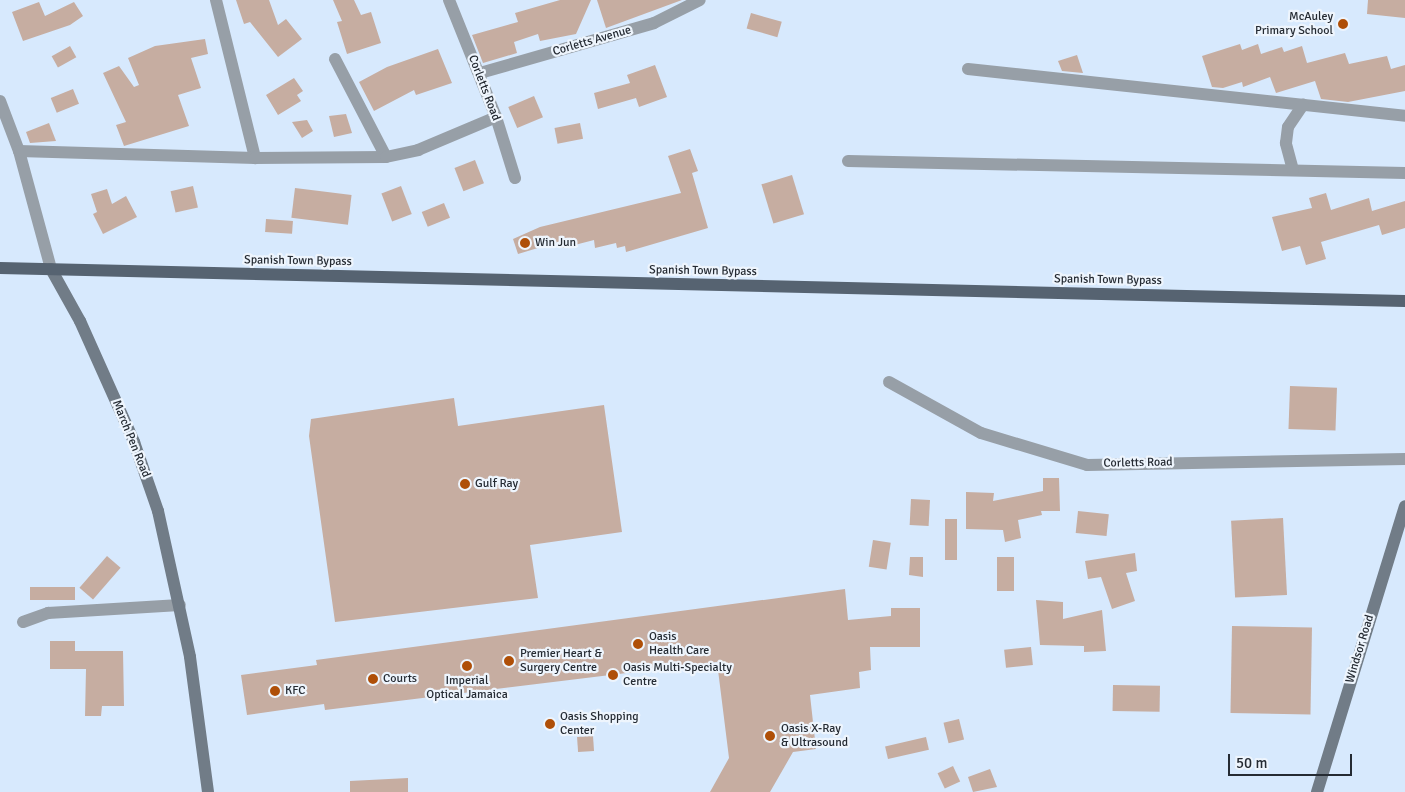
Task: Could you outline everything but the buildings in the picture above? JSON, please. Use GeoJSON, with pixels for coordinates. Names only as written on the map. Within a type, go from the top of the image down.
{"type":"FeatureCollection","features":[{"type":"Feature","properties":{"kind":"main road","name":"Spanish Town Bypass"},"geometry":{"type":"LineString","coordinates":[[0,268],[1405,301]]}},
{"type":"Feature","properties":{"kind":"street"},"geometry":{"type":"LineString","coordinates":[[216,0],[255,158]]}},
{"type":"Feature","properties":{"kind":"street","name":"Corletts Road"},"geometry":{"type":"LineString","coordinates":[[449,0],[480,73],[496,117],[514,178]]}},
{"type":"Feature","properties":{"kind":"street","name":"Corletts Avenue"},"geometry":{"type":"LineString","coordinates":[[480,73],[654,23],[700,0]]}},
{"type":"Feature","properties":{"kind":"street"},"geometry":{"type":"LineString","coordinates":[[335,59],[386,157]]}},
{"type":"Feature","properties":{"kind":"street"},"geometry":{"type":"LineString","coordinates":[[968,68],[1405,116]]}},
{"type":"Feature","properties":{"kind":"street","name":"March Pen Road"},"geometry":{"type":"LineString","coordinates":[[0,101],[19,151],[51,269],[80,321],[134,442],[158,510],[180,605],[208,792]]}},
{"type":"Feature","properties":{"kind":"street"},"geometry":{"type":"LineString","coordinates":[[1293,170],[1286,143],[1288,127],[1303,105]]}},
{"type":"Feature","properties":{"kind":"street"},"geometry":{"type":"LineString","coordinates":[[19,151],[255,158],[386,157],[418,150],[496,117]]}},
{"type":"Feature","properties":{"kind":"street"},"geometry":{"type":"LineString","coordinates":[[848,161],[1405,173]]}},
{"type":"Feature","properties":{"kind":"street","name":"Corletts Road"},"geometry":{"type":"LineString","coordinates":[[889,382],[981,433],[1087,465],[1405,459]]}},
{"type":"Feature","properties":{"kind":"street","name":"Windsor Road"},"geometry":{"type":"LineString","coordinates":[[1316,792],[1405,506]]}},
{"type":"Feature","properties":{"kind":"street"},"geometry":{"type":"LineString","coordinates":[[23,622],[48,613],[180,605]]}},
{"type":"Feature","properties":{"kind":"place","name":"McAuley Primary School"},"geometry":{"type":"Point","coordinates":[1343,24]}},
{"type":"Feature","properties":{"kind":"place","name":"Win Jun"},"geometry":{"type":"Point","coordinates":[525,243]}},
{"type":"Feature","properties":{"kind":"place","name":"Gulf Ray"},"geometry":{"type":"Point","coordinates":[465,484]}},
{"type":"Feature","properties":{"kind":"place","name":"Oasis Health Care"},"geometry":{"type":"Point","coordinates":[638,644]}},
{"type":"Feature","properties":{"kind":"place","name":"Premier Heart & Surgery Centre"},"geometry":{"type":"Point","coordinates":[509,661]}},
{"type":"Feature","properties":{"kind":"place","name":"Imperial Optical Jamaica"},"geometry":{"type":"Point","coordinates":[467,666]}},
{"type":"Feature","properties":{"kind":"place","name":"Oasis Multi-Specialty Centre"},"geometry":{"type":"Point","coordinates":[613,675]}},
{"type":"Feature","properties":{"kind":"place","name":"Courts"},"geometry":{"type":"Point","coordinates":[373,679]}},
{"type":"Feature","properties":{"kind":"place","name":"KFC"},"geometry":{"type":"Point","coordinates":[275,691]}},
{"type":"Feature","properties":{"kind":"place","name":"Oasis Shopping Center"},"geometry":{"type":"Point","coordinates":[550,724]}},
{"type":"Feature","properties":{"kind":"place","name":"Oasis X-Ray & Ultrasound"},"geometry":{"type":"Point","coordinates":[770,736]}}]}
